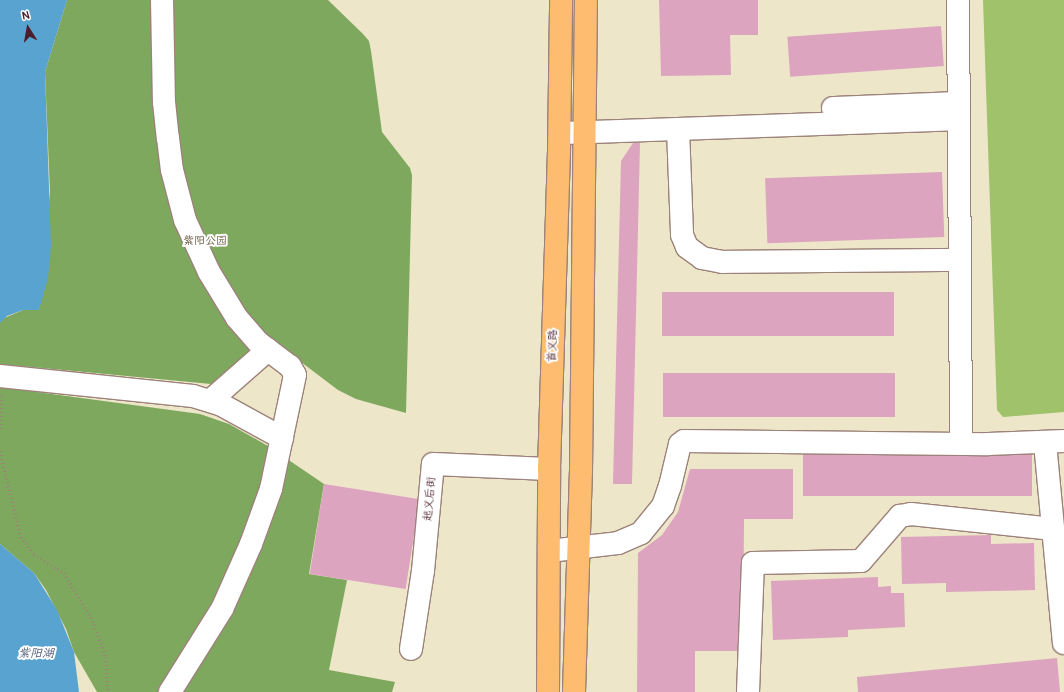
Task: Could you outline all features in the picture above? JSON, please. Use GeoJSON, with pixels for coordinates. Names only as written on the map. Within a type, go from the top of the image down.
{"type":"FeatureCollection","features":[{"type":"Feature","properties":{"kind":"main road","name":"首义路"},"geometry":{"type":"LineString","coordinates":[[548,692],[549,469],[560,126],[561,0]]}},
{"type":"Feature","properties":{"kind":"main road"},"geometry":{"type":"LineString","coordinates":[[574,692],[586,125],[586,0]]}},
{"type":"Feature","properties":{"kind":"street"},"geometry":{"type":"LineString","coordinates":[[162,0],[164,102],[172,170],[185,220],[209,272],[237,318],[268,350],[294,371],[293,388],[271,489],[251,544],[222,609],[170,692]]}},
{"type":"Feature","properties":{"kind":"street"},"geometry":{"type":"LineString","coordinates":[[958,0],[961,444]]}},
{"type":"Feature","properties":{"kind":"street"},"geometry":{"type":"LineString","coordinates":[[560,126],[959,111]]}},
{"type":"Feature","properties":{"kind":"street"},"geometry":{"type":"LineString","coordinates":[[586,125],[678,129],[959,111]]}},
{"type":"Feature","properties":{"kind":"street"},"geometry":{"type":"LineString","coordinates":[[678,129],[682,236],[687,247],[702,258],[723,262],[960,260]]}},
{"type":"Feature","properties":{"kind":"street"},"geometry":{"type":"LineString","coordinates":[[211,400],[268,350]]}},
{"type":"Feature","properties":{"kind":"street"},"geometry":{"type":"LineString","coordinates":[[1,376],[165,392],[211,400],[248,418],[282,438]]}},
{"type":"Feature","properties":{"kind":"street"},"geometry":{"type":"LineString","coordinates":[[549,551],[578,549],[627,541],[642,533],[650,525],[665,499],[680,444],[684,441],[961,444],[1054,442],[1053,529],[1064,643]]}},
{"type":"Feature","properties":{"kind":"street","name":"起义后街"},"geometry":{"type":"LineString","coordinates":[[411,649],[423,571],[433,464],[549,469]]}},
{"type":"Feature","properties":{"kind":"street"},"geometry":{"type":"LineString","coordinates":[[748,692],[753,563],[861,561],[900,516],[910,514],[1053,529]]}},
{"type":"Feature","properties":{"kind":"path"},"geometry":{"type":"LineString","coordinates":[[0,429],[1,376]]}},
{"type":"Feature","properties":{"kind":"path"},"geometry":{"type":"LineString","coordinates":[[0,451],[21,537],[34,554],[64,573],[91,617],[106,657],[108,692]]}},
{"type":"Feature","properties":{"kind":"green space","name":"紫阳公园"},"geometry":{"type":"Polygon","coordinates":[[[67,0],[328,0],[369,41],[382,132],[410,168],[412,175],[406,413],[356,399],[338,390],[268,337],[218,381],[211,384],[0,364],[0,323],[2,319],[23,310],[39,310],[50,192],[45,72],[67,0]]]}},
{"type":"Feature","properties":{"kind":"green space"},"geometry":{"type":"Polygon","coordinates":[[[983,0],[1064,0],[1064,412],[1003,417],[997,410],[983,0]]]}},
{"type":"Feature","properties":{"kind":"green space"},"geometry":{"type":"Polygon","coordinates":[[[0,387],[200,414],[229,424],[268,446],[324,484],[309,574],[347,580],[329,670],[395,682],[392,692],[97,692],[74,652],[66,629],[46,590],[34,573],[0,544],[0,387]]]}},
{"type":"Feature","properties":{"kind":"water"},"geometry":{"type":"Polygon","coordinates":[[[0,0],[67,0],[45,72],[51,245],[48,278],[39,310],[23,310],[7,316],[0,323],[0,0]]]}},
{"type":"Feature","properties":{"kind":"water","name":"紫阳湖"},"geometry":{"type":"Polygon","coordinates":[[[0,544],[34,573],[57,610],[74,652],[79,692],[0,692],[0,544]]]}},
{"type":"Feature","properties":{"kind":"building"},"geometry":{"type":"Polygon","coordinates":[[[659,0],[758,0],[758,35],[730,35],[731,75],[661,76],[659,0]]]}},
{"type":"Feature","properties":{"kind":"building"},"geometry":{"type":"Polygon","coordinates":[[[941,26],[944,66],[790,77],[787,37],[941,26]]]}},
{"type":"Feature","properties":{"kind":"building"},"geometry":{"type":"Polygon","coordinates":[[[633,143],[640,143],[632,484],[613,484],[621,161],[633,143]]]}},
{"type":"Feature","properties":{"kind":"building"},"geometry":{"type":"Polygon","coordinates":[[[942,172],[944,237],[767,243],[765,178],[942,172]]]}},
{"type":"Feature","properties":{"kind":"building"},"geometry":{"type":"Polygon","coordinates":[[[662,292],[894,292],[894,336],[662,336],[662,292]]]}},
{"type":"Feature","properties":{"kind":"building"},"geometry":{"type":"Polygon","coordinates":[[[663,373],[895,373],[895,417],[663,417],[663,373]]]}},
{"type":"Feature","properties":{"kind":"building"},"geometry":{"type":"Polygon","coordinates":[[[803,453],[1032,453],[1032,496],[803,496],[803,453]]]}},
{"type":"Feature","properties":{"kind":"building"},"geometry":{"type":"Polygon","coordinates":[[[690,469],[793,469],[793,519],[744,519],[743,651],[695,651],[695,692],[637,692],[638,553],[662,535],[678,512],[690,469]]]}},
{"type":"Feature","properties":{"kind":"building"},"geometry":{"type":"Polygon","coordinates":[[[324,484],[420,499],[406,589],[310,574],[324,484]]]}},
{"type":"Feature","properties":{"kind":"building"},"geometry":{"type":"Polygon","coordinates":[[[991,535],[991,544],[1034,543],[1035,590],[946,592],[946,583],[902,584],[901,537],[991,535]]]}},
{"type":"Feature","properties":{"kind":"building"},"geometry":{"type":"Polygon","coordinates":[[[878,577],[878,587],[891,586],[891,593],[904,593],[905,627],[848,630],[848,637],[773,640],[771,581],[878,577]]]}},
{"type":"Feature","properties":{"kind":"building"},"geometry":{"type":"Polygon","coordinates":[[[1057,658],[1060,692],[858,692],[857,677],[1057,658]]]}}]}
